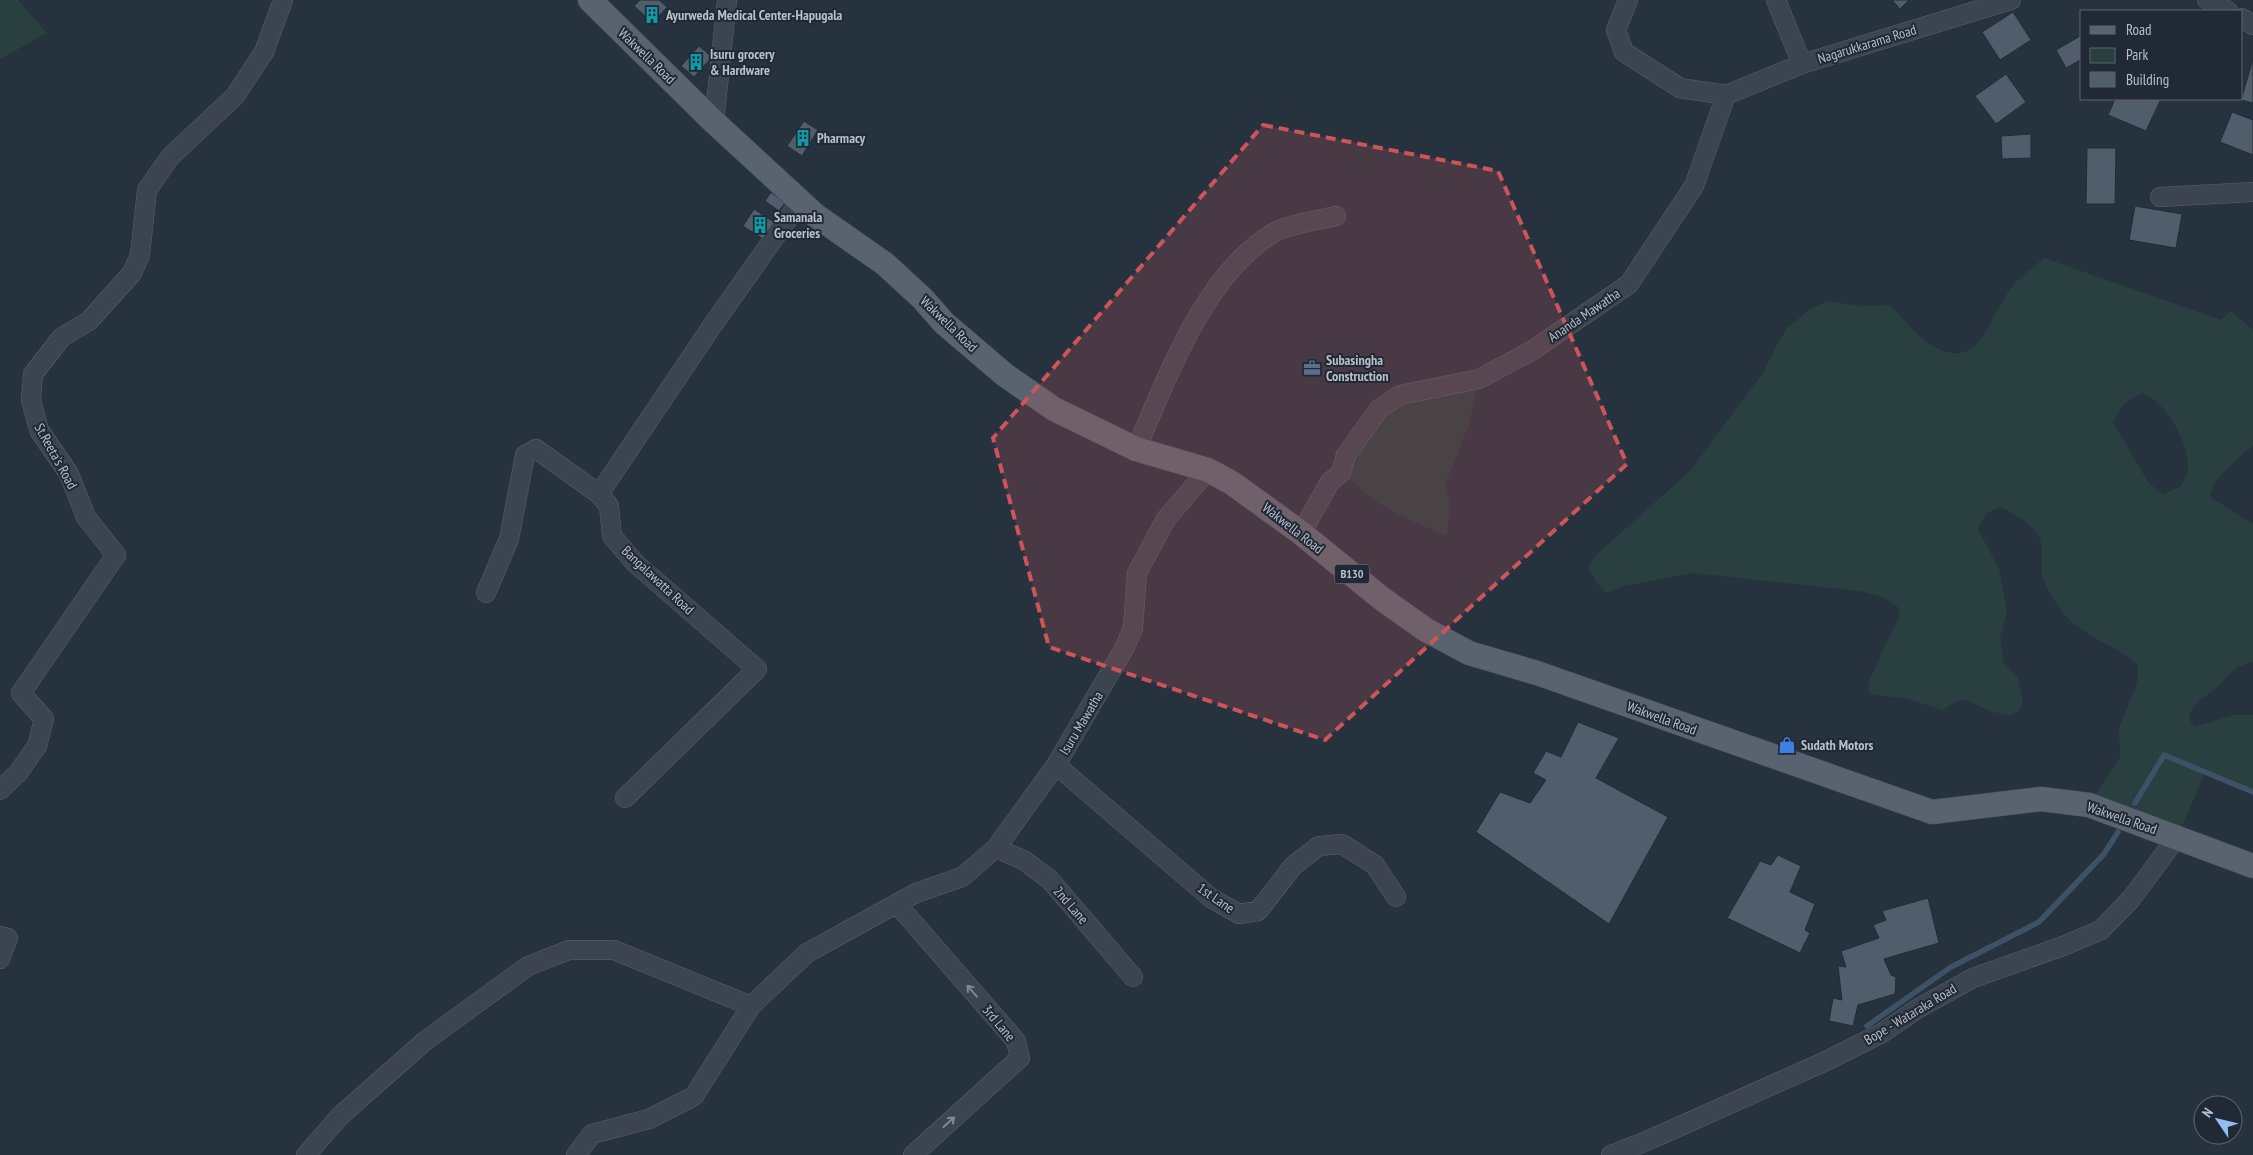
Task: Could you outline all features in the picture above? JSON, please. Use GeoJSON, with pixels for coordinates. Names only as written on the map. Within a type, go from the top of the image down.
{"type":"FeatureCollection","features":[{"type":"Feature","properties":{"kind":"main road","name":"Wakwella Road"},"geometry":{"type":"LineString","coordinates":[[590,0],[714,122],[802,200],[815,214],[885,264],[923,299],[944,322],[1005,375],[1054,409],[1136,449],[1208,470],[1232,483],[1301,533],[1381,598],[1426,630],[1468,653],[1537,673],[1932,812],[2041,798],[2089,805],[2253,866]]}},
{"type":"Feature","properties":{"kind":"street","name":"St.Reeta's Road"},"geometry":{"type":"LineString","coordinates":[[0,790],[18,773],[38,746],[44,719],[21,693],[116,555],[86,518],[69,474],[39,430],[31,400],[33,374],[62,337],[89,321],[132,272],[140,255],[147,190],[170,157],[234,96],[264,52],[283,0]]}},
{"type":"Feature","properties":{"kind":"street"},"geometry":{"type":"LineString","coordinates":[[714,122],[727,0]]}},
{"type":"Feature","properties":{"kind":"street"},"geometry":{"type":"LineString","coordinates":[[1628,0],[1616,30],[1624,52],[1680,88],[1726,95]]}},
{"type":"Feature","properties":{"kind":"street"},"geometry":{"type":"LineString","coordinates":[[1776,0],[1802,64]]}},
{"type":"Feature","properties":{"kind":"street","name":"Nagarukkarama Road"},"geometry":{"type":"LineString","coordinates":[[1726,95],[1802,64],[2011,0]]}},
{"type":"Feature","properties":{"kind":"street"},"geometry":{"type":"LineString","coordinates":[[2207,0],[2226,10]]}},
{"type":"Feature","properties":{"kind":"street","name":"Ananda Mawatha"},"geometry":{"type":"LineString","coordinates":[[1301,533],[1330,482],[1342,473],[1346,455],[1379,409],[1400,395],[1479,379],[1533,350],[1629,284],[1694,186],[1726,95]]}},
{"type":"Feature","properties":{"kind":"street"},"geometry":{"type":"LineString","coordinates":[[2160,197],[2253,192]]}},
{"type":"Feature","properties":{"kind":"street"},"geometry":{"type":"LineString","coordinates":[[486,593],[509,539],[525,455],[536,449],[599,494],[712,326],[802,200]]}},
{"type":"Feature","properties":{"kind":"street"},"geometry":{"type":"LineString","coordinates":[[1136,449],[1184,340],[1220,283],[1244,254],[1275,231],[1336,216]]}},
{"type":"Feature","properties":{"kind":"street","name":"Isuru Mawatha"},"geometry":{"type":"LineString","coordinates":[[576,1155],[592,1134],[649,1119],[694,1096],[751,1006],[807,952],[916,893],[962,877],[996,848],[1056,765],[1128,641],[1133,628],[1137,573],[1166,519],[1208,470]]}},
{"type":"Feature","properties":{"kind":"street","name":"Bangalawatta Road"},"geometry":{"type":"LineString","coordinates":[[599,494],[609,506],[612,536],[636,563],[757,669],[625,798]]}},
{"type":"Feature","properties":{"kind":"street","name":"1st Lane"},"geometry":{"type":"LineString","coordinates":[[1056,765],[1211,898],[1239,914],[1258,911],[1294,865],[1319,846],[1342,844],[1375,865],[1396,897]]}},
{"type":"Feature","properties":{"kind":"street","name":"Bope - Wataraka Road"},"geometry":{"type":"LineString","coordinates":[[1611,1155],[1826,1061],[1882,1034],[1917,1009],[1973,978],[2063,946],[2101,930],[2127,904],[2178,837]]}},
{"type":"Feature","properties":{"kind":"street","name":"2nd Lane"},"geometry":{"type":"LineString","coordinates":[[996,848],[1025,861],[1050,880],[1133,977]]}},
{"type":"Feature","properties":{"kind":"street","name":"3rd Lane"},"geometry":{"type":"LineString","coordinates":[[897,904],[1016,1042],[1020,1058],[913,1155]]}},
{"type":"Feature","properties":{"kind":"street"},"geometry":{"type":"LineString","coordinates":[[0,936],[8,938],[0,959]]}},
{"type":"Feature","properties":{"kind":"street"},"geometry":{"type":"LineString","coordinates":[[306,1155],[340,1116],[425,1041],[528,966],[569,950],[614,950],[751,1006]]}},
{"type":"Feature","properties":{"kind":"highlighted area"},"geometry":{"type":"Polygon","coordinates":[[[1263,125],[1498,171],[1627,464],[1325,740],[1049,647],[993,438],[1263,125]]]}},
{"type":"Feature","properties":{"kind":"green space"},"geometry":{"type":"Polygon","coordinates":[[[0,0],[18,0],[47,33],[0,59],[0,0]]]}},
{"type":"Feature","properties":{"kind":"green space"},"geometry":{"type":"Polygon","coordinates":[[[2044,258],[2221,320],[2231,311],[2253,330],[2253,445],[2221,475],[2210,497],[2253,524],[2253,662],[2233,671],[2200,700],[2190,713],[2189,719],[2195,727],[2234,715],[2253,715],[2253,792],[2206,771],[2177,837],[2089,805],[2120,757],[2119,728],[2137,683],[2138,665],[2130,658],[2084,632],[2065,615],[2054,600],[2043,579],[2042,547],[2039,537],[2027,523],[2000,507],[1986,514],[1978,529],[1999,569],[2007,611],[2000,638],[2004,663],[2018,678],[2023,700],[2020,709],[2011,716],[1989,711],[1964,699],[1953,703],[1943,710],[1908,699],[1870,694],[1868,685],[1871,676],[1899,616],[1899,608],[1884,597],[1860,591],[1693,573],[1624,586],[1606,593],[1596,582],[1588,567],[1596,555],[1691,470],[1764,371],[1787,328],[1812,308],[1828,301],[1859,306],[1890,305],[1928,343],[1946,352],[1961,353],[1972,348],[1982,338],[2015,283],[2044,258]],[[2142,393],[2133,398],[2125,404],[2113,422],[2148,482],[2163,495],[2181,486],[2185,480],[2188,468],[2187,458],[2185,447],[2174,424],[2151,397],[2142,393]]]}},
{"type":"Feature","properties":{"kind":"green space"},"geometry":{"type":"Polygon","coordinates":[[[1479,379],[1470,422],[1445,485],[1450,502],[1447,536],[1405,517],[1374,500],[1342,473],[1379,409],[1479,379]]]}},
{"type":"Feature","properties":{"kind":"building","name":"Ayurweda Medical Center-Hapugala"},"geometry":{"type":"Polygon","coordinates":[[[640,0],[659,0],[667,7],[653,23],[634,6],[640,0]]]}},
{"type":"Feature","properties":{"kind":"building"},"geometry":{"type":"Polygon","coordinates":[[[1892,0],[1909,0],[1900,9],[1892,0]]]}},
{"type":"Feature","properties":{"kind":"building"},"geometry":{"type":"Polygon","coordinates":[[[2013,12],[2031,40],[2000,60],[1982,32],[2013,12]]]}},
{"type":"Feature","properties":{"kind":"building"},"geometry":{"type":"Polygon","coordinates":[[[2080,36],[2080,60],[2066,68],[2056,50],[2080,36]]]}},
{"type":"Feature","properties":{"kind":"building","name":"Isuru grocery & Hardware"},"geometry":{"type":"Polygon","coordinates":[[[699,46],[712,57],[694,77],[681,66],[699,46]]]}},
{"type":"Feature","properties":{"kind":"building"},"geometry":{"type":"Polygon","coordinates":[[[2253,59],[2253,103],[2241,100],[2243,100],[2243,93],[2253,59]]]}},
{"type":"Feature","properties":{"kind":"building"},"geometry":{"type":"Polygon","coordinates":[[[2006,74],[2026,102],[1996,124],[1975,96],[2006,74]]]}},
{"type":"Feature","properties":{"kind":"building"},"geometry":{"type":"Polygon","coordinates":[[[2115,100],[2161,100],[2146,131],[2108,115],[2115,100]]]}},
{"type":"Feature","properties":{"kind":"building"},"geometry":{"type":"Polygon","coordinates":[[[2232,112],[2253,120],[2253,155],[2220,142],[2232,112]]]}},
{"type":"Feature","properties":{"kind":"building","name":"Pharmacy"},"geometry":{"type":"Polygon","coordinates":[[[804,121],[818,130],[802,156],[787,146],[804,121]]]}},
{"type":"Feature","properties":{"kind":"building"},"geometry":{"type":"Polygon","coordinates":[[[2031,134],[2031,158],[2002,159],[2001,136],[2031,134]]]}},
{"type":"Feature","properties":{"kind":"building"},"geometry":{"type":"Polygon","coordinates":[[[2087,148],[2116,148],[2115,204],[2086,204],[2087,148]]]}},
{"type":"Feature","properties":{"kind":"building"},"geometry":{"type":"Polygon","coordinates":[[[771,192],[785,203],[779,211],[765,201],[771,192]]]}},
{"type":"Feature","properties":{"kind":"building"},"geometry":{"type":"Polygon","coordinates":[[[2135,206],[2182,214],[2176,248],[2129,240],[2135,206]]]}},
{"type":"Feature","properties":{"kind":"building","name":"Samanala Groceries"},"geometry":{"type":"Polygon","coordinates":[[[754,209],[777,224],[766,241],[743,226],[754,209]]]}},
{"type":"Feature","properties":{"kind":"building"},"geometry":{"type":"Polygon","coordinates":[[[1578,722],[1619,738],[1596,778],[1668,817],[1609,924],[1476,832],[1500,792],[1530,803],[1546,780],[1533,773],[1546,751],[1561,757],[1578,722]]]}},
{"type":"Feature","properties":{"kind":"building"},"geometry":{"type":"Polygon","coordinates":[[[1778,855],[1801,866],[1790,892],[1815,904],[1805,930],[1810,933],[1800,953],[1727,918],[1760,861],[1771,865],[1778,855]]]}},
{"type":"Feature","properties":{"kind":"building"},"geometry":{"type":"Polygon","coordinates":[[[1928,898],[1939,943],[1884,959],[1891,975],[1896,977],[1895,994],[1858,1005],[1853,1026],[1829,1021],[1833,998],[1842,1000],[1838,966],[1846,967],[1841,951],[1879,938],[1873,925],[1886,920],[1882,911],[1928,898]]]}},
{"type":"Feature","properties":{"kind":"waterway"},"geometry":{"type":"LineString","coordinates":[[2135,803],[2164,755],[2253,792]]}},
{"type":"Feature","properties":{"kind":"waterway"},"geometry":{"type":"LineString","coordinates":[[1867,1026],[1951,967],[2039,922],[2104,854],[2118,832]]}},
{"type":"Feature","properties":{"kind":"place","name":"Ayurweda Medical Center-Hapugala"},"geometry":{"type":"Point","coordinates":[652,15]}},
{"type":"Feature","properties":{"kind":"place","name":"Isuru grocery & Hardware"},"geometry":{"type":"Point","coordinates":[696,62]}},
{"type":"Feature","properties":{"kind":"place","name":"Pharmacy"},"geometry":{"type":"Point","coordinates":[803,138]}},
{"type":"Feature","properties":{"kind":"place","name":"Samanala Groceries"},"geometry":{"type":"Point","coordinates":[760,225]}},
{"type":"Feature","properties":{"kind":"place","name":"Subasingha Construction"},"geometry":{"type":"Point","coordinates":[1312,368]}},
{"type":"Feature","properties":{"kind":"place","name":"Sudath Motors"},"geometry":{"type":"Point","coordinates":[1787,745]}}]}
